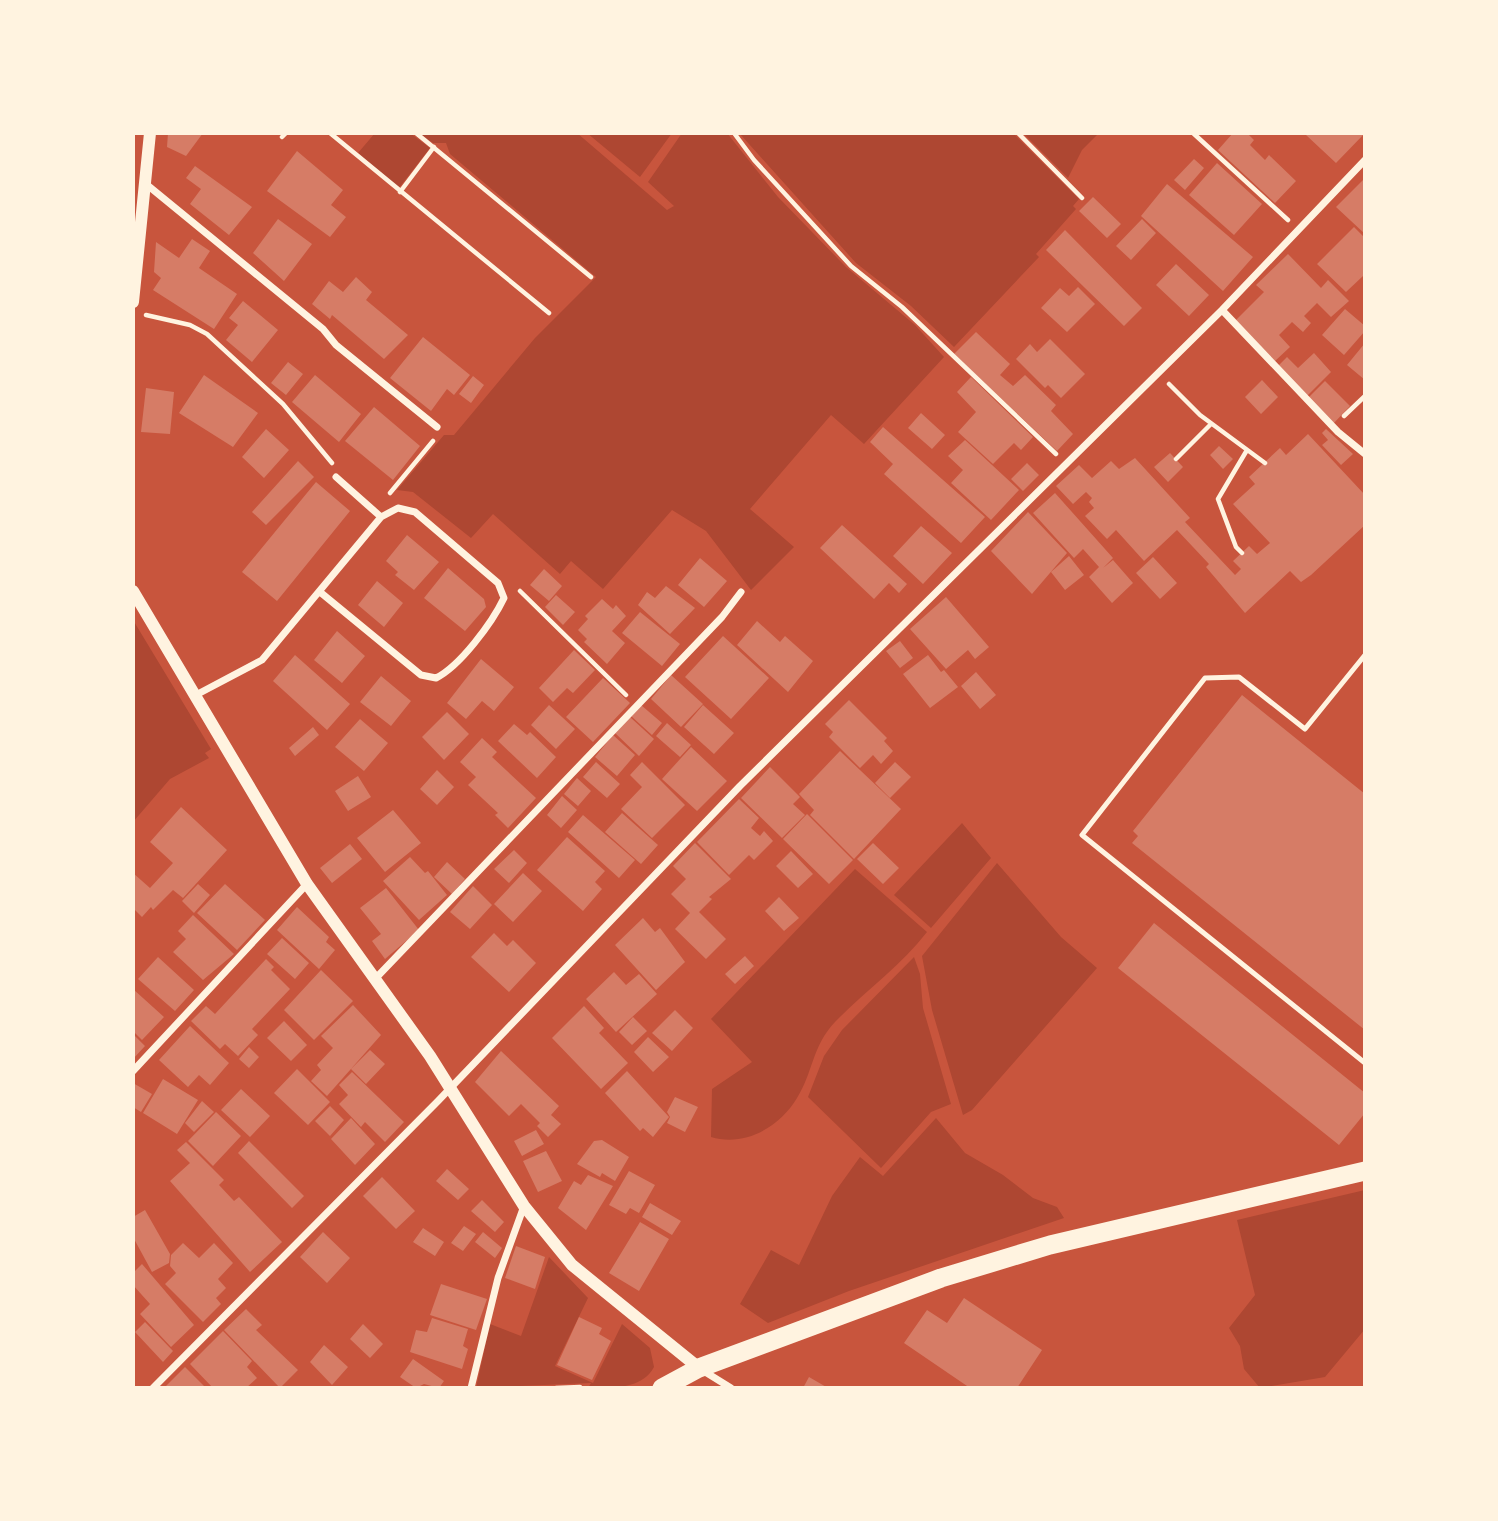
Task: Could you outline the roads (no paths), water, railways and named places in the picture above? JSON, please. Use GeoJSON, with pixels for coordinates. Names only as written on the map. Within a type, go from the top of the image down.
{"type":"FeatureCollection","features":[{"type":"Feature","properties":{"kind":"highway"},"geometry":{"type":"LineString","coordinates":[[662,1388],[699,1368],[941,1278],[1050,1245],[1365,1171]]}},
{"type":"Feature","properties":{"kind":"street"},"geometry":{"type":"LineString","coordinates":[[133,302],[150,133]]}},
{"type":"Feature","properties":{"kind":"street"},"geometry":{"type":"LineString","coordinates":[[153,1388],[451,1087],[740,786],[1222,310],[1365,160]]}},
{"type":"Feature","properties":{"kind":"street"},"geometry":{"type":"LineString","coordinates":[[146,184],[272,286],[323,329],[336,345],[438,428]]}},
{"type":"Feature","properties":{"kind":"street"},"geometry":{"type":"LineString","coordinates":[[1222,310],[1333,427],[1365,454]]}},
{"type":"Feature","properties":{"kind":"street"},"geometry":{"type":"LineString","coordinates":[[335,477],[381,517]]}},
{"type":"Feature","properties":{"kind":"street"},"geometry":{"type":"LineString","coordinates":[[194,696],[262,660],[381,517],[398,508],[415,512],[498,583],[504,598],[497,614],[448,672],[436,678],[421,675],[320,592]]}},
{"type":"Feature","properties":{"kind":"street"},"geometry":{"type":"LineString","coordinates":[[133,591],[307,884],[451,1087],[524,1206],[580,1273],[699,1368],[731,1388]]}},
{"type":"Feature","properties":{"kind":"street"},"geometry":{"type":"LineString","coordinates":[[375,979],[722,617],[741,592]]}},
{"type":"Feature","properties":{"kind":"street"},"geometry":{"type":"LineString","coordinates":[[133,1071],[307,884]]}},
{"type":"Feature","properties":{"kind":"street"},"geometry":{"type":"LineString","coordinates":[[471,1388],[498,1278],[524,1206]]}},
{"type":"Feature","properties":{"kind":"lane"},"geometry":{"type":"LineString","coordinates":[[1365,655],[1305,729],[1239,677],[1205,678],[1082,835],[1365,1063]]}}]}
